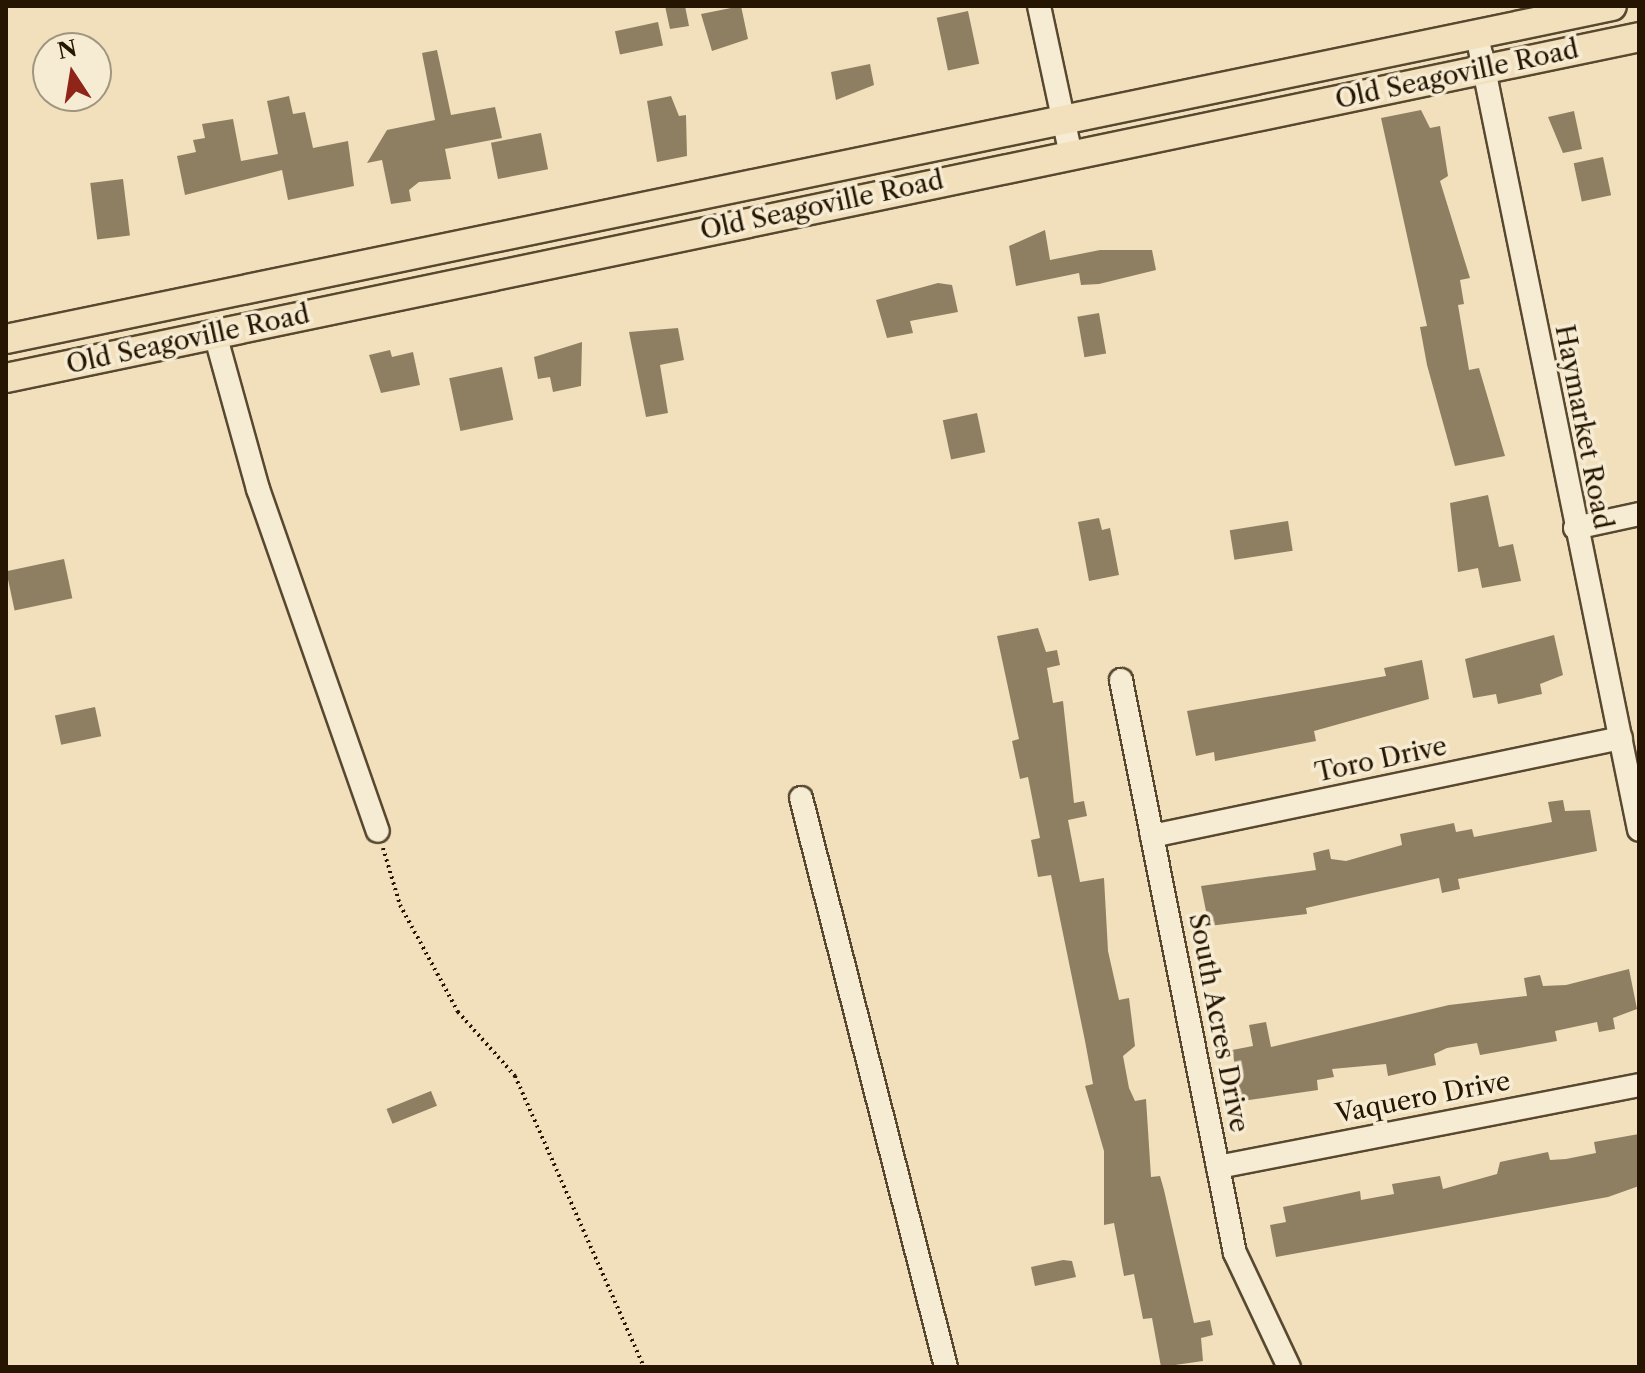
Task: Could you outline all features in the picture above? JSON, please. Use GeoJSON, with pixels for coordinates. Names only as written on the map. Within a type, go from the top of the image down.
{"type":"FeatureCollection","features":[{"type":"Feature","properties":{"kind":"main road","name":"Old Seagoville Road"},"geometry":{"type":"LineString","coordinates":[[6,339],[1612,6]]}},
{"type":"Feature","properties":{"kind":"main road","name":"Old Seagoville Road"},"geometry":{"type":"LineString","coordinates":[[6,378],[1639,37]]}},
{"type":"Feature","properties":{"kind":"main road"},"geometry":{"type":"LineString","coordinates":[[502,235],[509,272]]}},
{"type":"Feature","properties":{"kind":"main road"},"geometry":{"type":"LineString","coordinates":[[207,297],[215,334]]}},
{"type":"Feature","properties":{"kind":"street"},"geometry":{"type":"LineString","coordinates":[[1039,6],[1071,155]]}},
{"type":"Feature","properties":{"kind":"street","name":"Haymarket Road"},"geometry":{"type":"LineString","coordinates":[[1477,35],[1575,528],[1639,830]]}},
{"type":"Feature","properties":{"kind":"street"},"geometry":{"type":"LineString","coordinates":[[215,334],[258,489],[378,831]]}},
{"type":"Feature","properties":{"kind":"street"},"geometry":{"type":"LineString","coordinates":[[1575,528],[1639,514]]}},
{"type":"Feature","properties":{"kind":"street","name":"South Acres Drive"},"geometry":{"type":"LineString","coordinates":[[1121,680],[1235,1253],[1289,1367]]}},
{"type":"Feature","properties":{"kind":"street","name":"Toro Drive"},"geometry":{"type":"LineString","coordinates":[[1152,836],[1621,738]]}},
{"type":"Feature","properties":{"kind":"street"},"geometry":{"type":"LineString","coordinates":[[801,798],[946,1367]]}},
{"type":"Feature","properties":{"kind":"street","name":"Vaquero Drive"},"geometry":{"type":"LineString","coordinates":[[1218,1167],[1639,1085]]}},
{"type":"Feature","properties":{"kind":"path"},"geometry":{"type":"LineString","coordinates":[[378,831],[400,905],[458,1012],[515,1076],[644,1367]]}},
{"type":"Feature","properties":{"kind":"building"},"geometry":{"type":"Polygon","coordinates":[[[665,6],[685,6],[689,26],[670,29],[665,6]]]}},
{"type":"Feature","properties":{"kind":"building"},"geometry":{"type":"Polygon","coordinates":[[[741,6],[748,39],[712,51],[701,14],[741,6]]]}},
{"type":"Feature","properties":{"kind":"building"},"geometry":{"type":"Polygon","coordinates":[[[968,11],[979,64],[948,70],[937,18],[968,11]]]}},
{"type":"Feature","properties":{"kind":"building"},"geometry":{"type":"Polygon","coordinates":[[[658,22],[663,45],[620,55],[615,31],[658,22]]]}},
{"type":"Feature","properties":{"kind":"building"},"geometry":{"type":"Polygon","coordinates":[[[437,50],[451,115],[495,107],[502,138],[445,149],[451,179],[419,182],[409,190],[411,201],[391,204],[382,160],[367,163],[387,130],[435,120],[422,53],[437,50]]]}},
{"type":"Feature","properties":{"kind":"building"},"geometry":{"type":"Polygon","coordinates":[[[870,64],[874,85],[836,100],[831,72],[870,64]]]}},
{"type":"Feature","properties":{"kind":"building"},"geometry":{"type":"Polygon","coordinates":[[[289,96],[293,114],[305,112],[313,148],[348,141],[354,186],[288,200],[282,170],[185,195],[177,156],[196,152],[193,140],[205,138],[202,124],[233,119],[241,161],[278,154],[267,101],[289,96]]]}},
{"type":"Feature","properties":{"kind":"building"},"geometry":{"type":"Polygon","coordinates":[[[671,96],[679,116],[686,115],[687,156],[657,162],[647,101],[671,96]]]}},
{"type":"Feature","properties":{"kind":"building"},"geometry":{"type":"Polygon","coordinates":[[[1421,110],[1430,128],[1440,126],[1448,176],[1440,181],[1470,278],[1460,280],[1464,304],[1458,305],[1469,370],[1479,368],[1505,456],[1455,466],[1427,365],[1420,327],[1427,326],[1381,118],[1421,110]]]}},
{"type":"Feature","properties":{"kind":"building"},"geometry":{"type":"Polygon","coordinates":[[[1574,111],[1582,149],[1563,153],[1548,117],[1574,111]]]}},
{"type":"Feature","properties":{"kind":"building"},"geometry":{"type":"Polygon","coordinates":[[[541,133],[548,169],[498,179],[491,143],[541,133]]]}},
{"type":"Feature","properties":{"kind":"building"},"geometry":{"type":"Polygon","coordinates":[[[1603,157],[1611,195],[1582,201],[1574,163],[1603,157]]]}},
{"type":"Feature","properties":{"kind":"building"},"geometry":{"type":"Polygon","coordinates":[[[123,179],[130,236],[97,240],[90,183],[123,179]]]}},
{"type":"Feature","properties":{"kind":"building"},"geometry":{"type":"Polygon","coordinates":[[[1045,230],[1050,260],[1100,250],[1152,250],[1156,270],[1099,284],[1081,285],[1079,273],[1016,286],[1009,246],[1045,230]]]}},
{"type":"Feature","properties":{"kind":"building"},"geometry":{"type":"Polygon","coordinates":[[[938,283],[952,285],[958,312],[910,321],[913,333],[887,338],[876,300],[938,283]]]}},
{"type":"Feature","properties":{"kind":"building"},"geometry":{"type":"Polygon","coordinates":[[[1099,313],[1106,353],[1084,357],[1077,317],[1099,313]]]}},
{"type":"Feature","properties":{"kind":"building"},"geometry":{"type":"Polygon","coordinates":[[[678,328],[684,360],[660,365],[668,413],[646,417],[629,332],[678,328]]]}},
{"type":"Feature","properties":{"kind":"building"},"geometry":{"type":"Polygon","coordinates":[[[582,342],[581,386],[553,392],[550,377],[538,379],[534,357],[582,342]]]}},
{"type":"Feature","properties":{"kind":"building"},"geometry":{"type":"Polygon","coordinates":[[[390,350],[392,357],[413,352],[420,385],[381,393],[369,355],[390,350]]]}},
{"type":"Feature","properties":{"kind":"building"},"geometry":{"type":"Polygon","coordinates":[[[502,367],[513,420],[460,431],[449,378],[502,367]]]}},
{"type":"Feature","properties":{"kind":"building"},"geometry":{"type":"Polygon","coordinates":[[[977,413],[985,452],[951,459],[943,420],[977,413]]]}},
{"type":"Feature","properties":{"kind":"building"},"geometry":{"type":"Polygon","coordinates":[[[1488,495],[1499,547],[1513,544],[1521,581],[1482,588],[1478,568],[1458,572],[1450,503],[1488,495]]]}},
{"type":"Feature","properties":{"kind":"building"},"geometry":{"type":"Polygon","coordinates":[[[1099,518],[1102,530],[1110,528],[1119,575],[1089,581],[1078,522],[1099,518]]]}},
{"type":"Feature","properties":{"kind":"building"},"geometry":{"type":"Polygon","coordinates":[[[1288,521],[1293,551],[1234,560],[1230,530],[1288,521]]]}},
{"type":"Feature","properties":{"kind":"building"},"geometry":{"type":"Polygon","coordinates":[[[64,559],[72,598],[15,610],[6,571],[64,559]]]}},
{"type":"Feature","properties":{"kind":"building"},"geometry":{"type":"Polygon","coordinates":[[[1038,628],[1046,652],[1057,650],[1060,665],[1047,668],[1053,703],[1063,701],[1074,803],[1084,801],[1087,816],[1068,820],[1080,882],[1104,878],[1108,951],[1119,1000],[1129,998],[1135,1046],[1123,1056],[1129,1088],[1135,1101],[1146,1099],[1151,1177],[1160,1176],[1194,1323],[1210,1320],[1213,1335],[1201,1338],[1203,1361],[1161,1367],[1152,1318],[1143,1319],[1134,1274],[1124,1276],[1114,1223],[1104,1225],[1104,1151],[1085,1086],[1093,1084],[1051,875],[1038,877],[1031,840],[1040,838],[1028,777],[1020,779],[1012,741],[1019,739],[997,636],[1038,628]]]}},
{"type":"Feature","properties":{"kind":"building"},"geometry":{"type":"Polygon","coordinates":[[[1554,635],[1563,675],[1540,684],[1542,694],[1498,704],[1496,694],[1473,698],[1465,659],[1554,635]]]}},
{"type":"Feature","properties":{"kind":"building"},"geometry":{"type":"Polygon","coordinates":[[[1422,660],[1429,699],[1314,731],[1316,741],[1215,761],[1214,752],[1196,756],[1187,711],[1386,676],[1384,668],[1422,660]]]}},
{"type":"Feature","properties":{"kind":"building"},"geometry":{"type":"Polygon","coordinates":[[[95,707],[101,736],[61,745],[55,716],[95,707]]]}},
{"type":"Feature","properties":{"kind":"building"},"geometry":{"type":"Polygon","coordinates":[[[1563,800],[1565,811],[1590,810],[1597,851],[1458,879],[1460,889],[1442,893],[1439,878],[1306,908],[1307,914],[1209,926],[1201,886],[1316,870],[1313,853],[1329,849],[1331,859],[1346,861],[1402,845],[1400,834],[1454,823],[1456,832],[1472,829],[1474,837],[1552,822],[1548,802],[1563,800]]]}},
{"type":"Feature","properties":{"kind":"building"},"geometry":{"type":"Polygon","coordinates":[[[1629,969],[1637,1009],[1613,1018],[1615,1029],[1599,1032],[1597,1022],[1555,1031],[1557,1041],[1480,1055],[1477,1043],[1447,1048],[1434,1054],[1436,1065],[1388,1076],[1386,1064],[1332,1069],[1334,1077],[1317,1080],[1318,1090],[1242,1101],[1232,1050],[1253,1046],[1249,1025],[1266,1022],[1271,1047],[1449,1005],[1527,996],[1524,978],[1540,975],[1543,986],[1566,985],[1629,969]]]}},
{"type":"Feature","properties":{"kind":"building"},"geometry":{"type":"Polygon","coordinates":[[[431,1091],[437,1106],[392,1124],[386,1109],[431,1091]]]}},
{"type":"Feature","properties":{"kind":"building"},"geometry":{"type":"Polygon","coordinates":[[[1639,1134],[1639,1186],[1608,1197],[1276,1257],[1270,1225],[1286,1222],[1283,1207],[1360,1191],[1361,1200],[1394,1194],[1392,1184],[1440,1176],[1443,1189],[1497,1174],[1500,1162],[1548,1152],[1550,1160],[1596,1153],[1594,1142],[1639,1134]]]}},
{"type":"Feature","properties":{"kind":"building"},"geometry":{"type":"Polygon","coordinates":[[[1072,1261],[1076,1277],[1035,1286],[1031,1267],[1072,1261]]]}}]}
